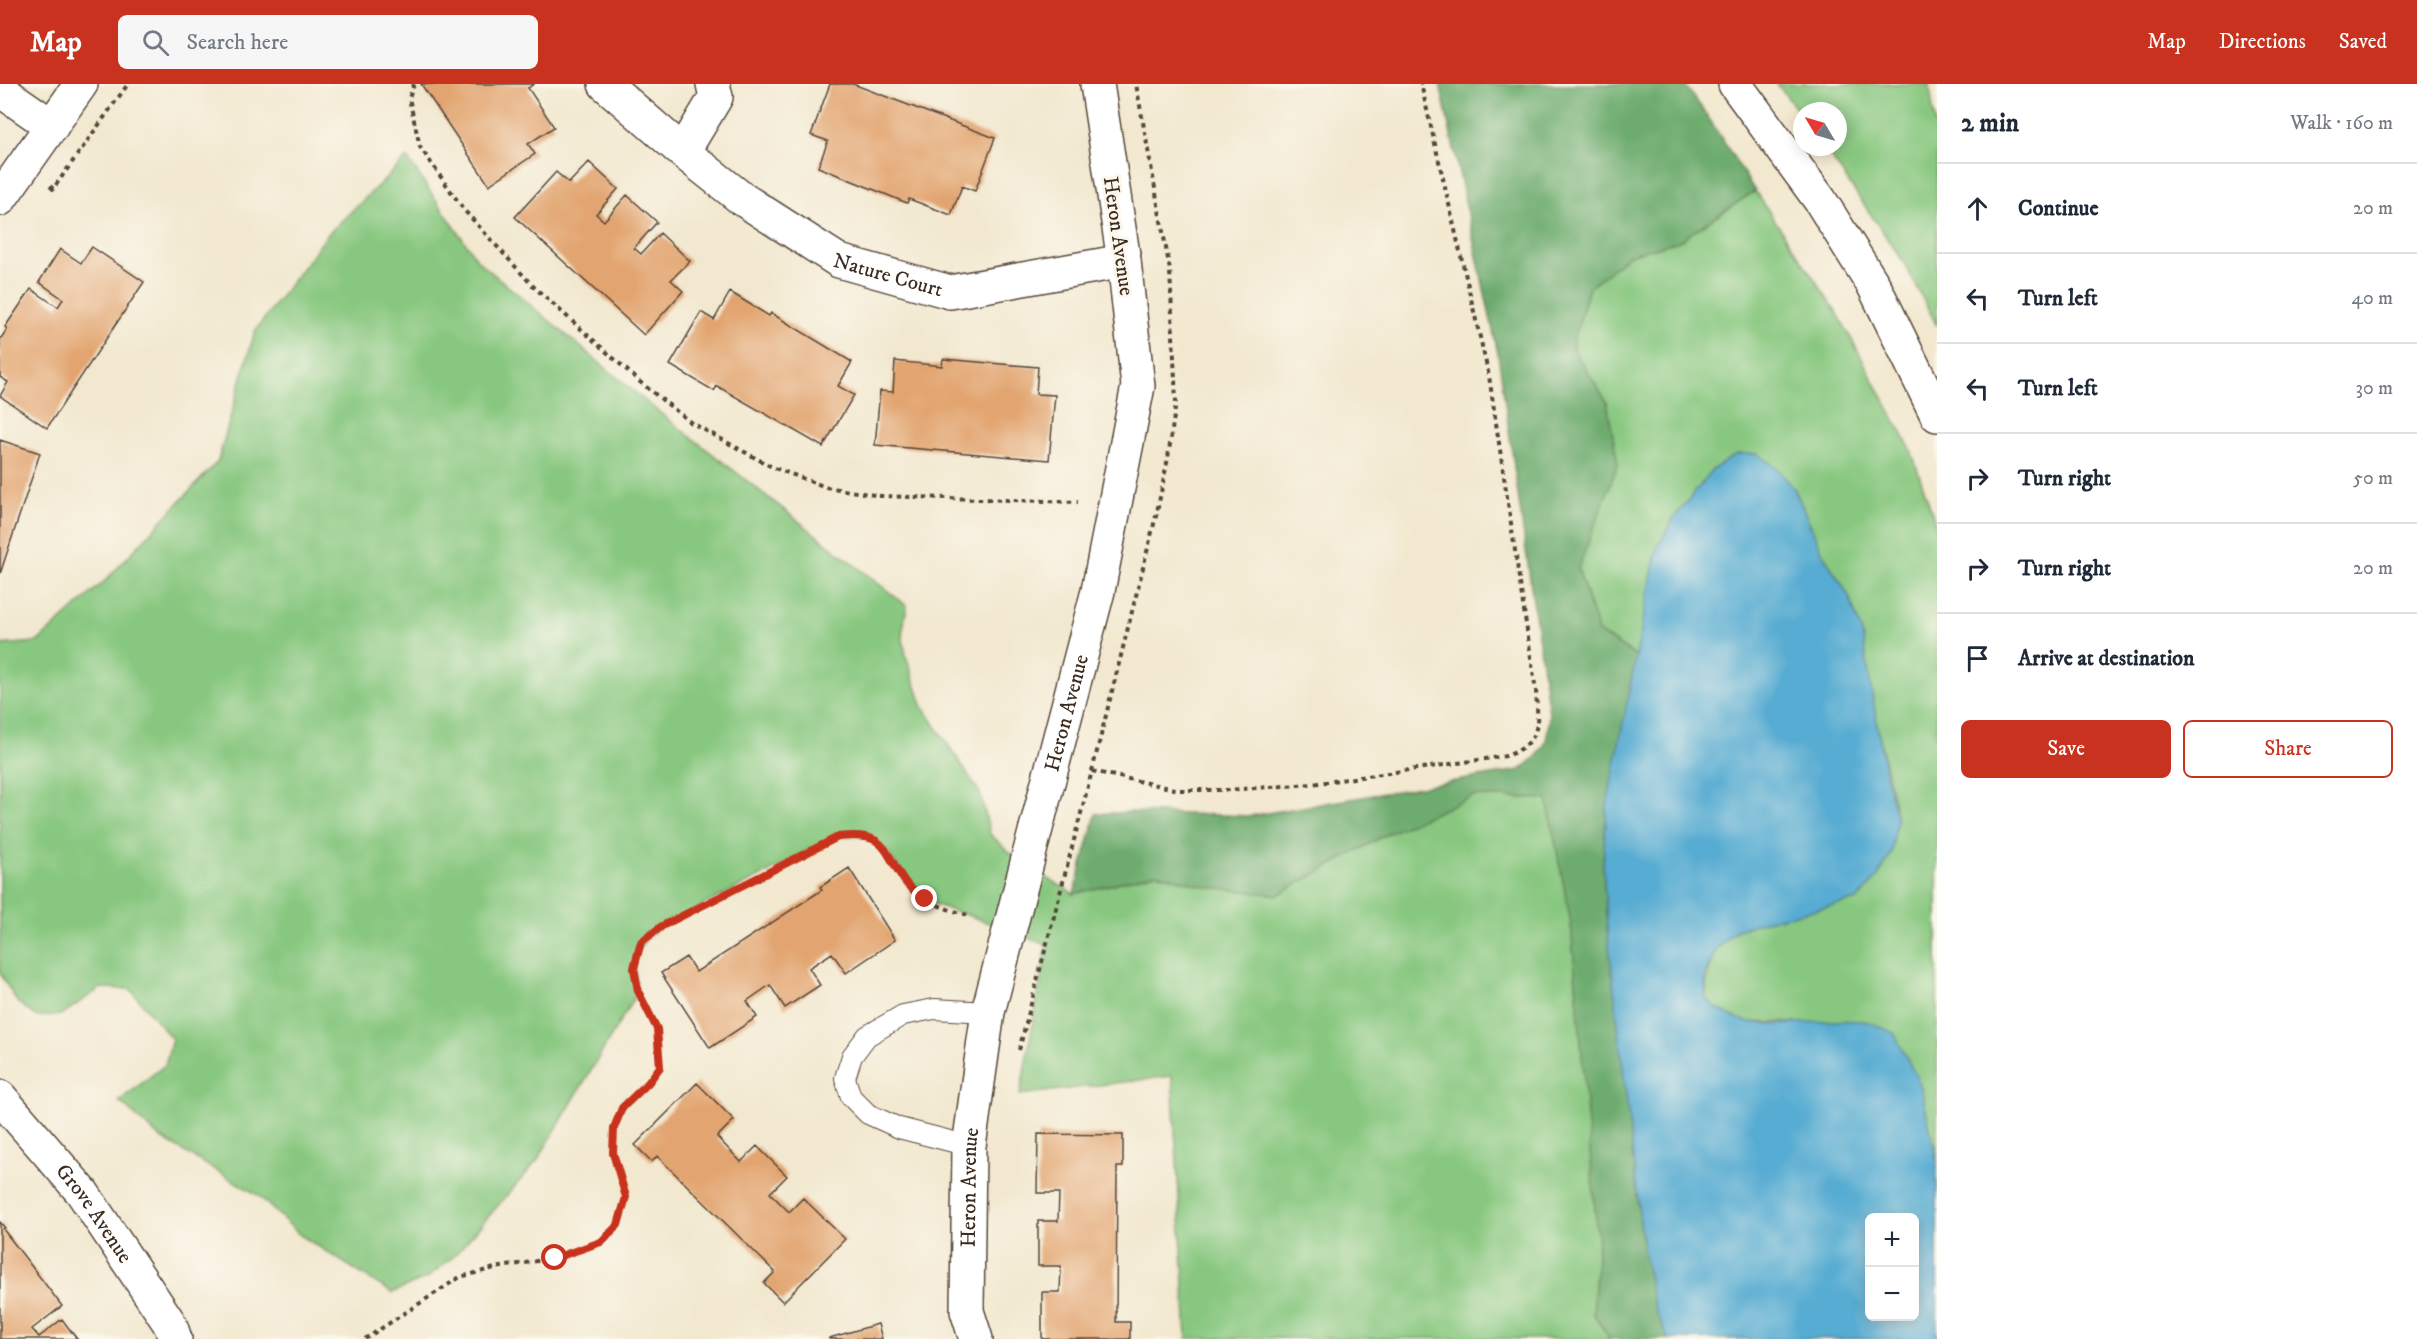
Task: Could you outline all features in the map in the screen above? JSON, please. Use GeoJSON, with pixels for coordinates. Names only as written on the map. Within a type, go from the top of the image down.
{"type":"FeatureCollection","features":[{"type":"Feature","properties":{"kind":"main road"},"geometry":{"type":"LineString","coordinates":[[0,199],[81,84]]}},
{"type":"Feature","properties":{"kind":"main road","name":"Nature Court"},"geometry":{"type":"LineString","coordinates":[[605,84],[683,152],[741,198],[838,261],[950,292],[1124,261]]}},
{"type":"Feature","properties":{"kind":"main road"},"geometry":{"type":"LineString","coordinates":[[683,152],[716,97],[713,84]]}},
{"type":"Feature","properties":{"kind":"main road","name":"Heron Avenue"},"geometry":{"type":"LineString","coordinates":[[976,1339],[967,1311],[969,1146],[988,1012],[1098,591],[1138,386],[1124,261],[1097,84]]}},
{"type":"Feature","properties":{"kind":"main road"},"geometry":{"type":"LineString","coordinates":[[1735,84],[1820,200],[1874,286],[1937,415]]}},
{"type":"Feature","properties":{"kind":"main road"},"geometry":{"type":"LineString","coordinates":[[0,90],[51,126]]}},
{"type":"Feature","properties":{"kind":"main road","name":"Grove Avenue"},"geometry":{"type":"LineString","coordinates":[[0,1097],[82,1192],[170,1324],[174,1339]]}},
{"type":"Feature","properties":{"kind":"lane"},"geometry":{"type":"LineString","coordinates":[[969,1146],[899,1128],[868,1114],[851,1097],[845,1078],[852,1056],[867,1036],[903,1015],[934,1009],[988,1012]]}},
{"type":"Feature","properties":{"kind":"path"},"geometry":{"type":"LineString","coordinates":[[53,189],[128,84]]}},
{"type":"Feature","properties":{"kind":"path"},"geometry":{"type":"LineString","coordinates":[[414,84],[409,98],[420,147],[464,210],[533,286],[640,382],[690,422],[772,467],[826,487],[880,496],[1078,502]]}},
{"type":"Feature","properties":{"kind":"path"},"geometry":{"type":"LineString","coordinates":[[1016,1059],[1092,771],[1179,790],[1228,790],[1312,784],[1506,756],[1522,750],[1533,739],[1538,724],[1536,691],[1489,376],[1421,84]]}},
{"type":"Feature","properties":{"kind":"path"},"geometry":{"type":"LineString","coordinates":[[365,1339],[460,1277],[495,1268],[555,1258],[583,1249],[601,1242],[618,1225],[626,1197],[613,1153],[614,1128],[622,1108],[648,1083],[660,1067],[657,1029],[638,991],[634,968],[641,942],[662,926],[838,837],[857,834],[878,840],[888,852],[908,886],[925,899],[943,908],[972,916]]}},
{"type":"Feature","properties":{"kind":"green space"},"geometry":{"type":"Polygon","coordinates":[[[1440,84],[1684,84],[1755,191],[1679,241],[1629,255],[1589,288],[1572,347],[1607,402],[1618,464],[1578,569],[1598,632],[1637,657],[1607,805],[1603,865],[1607,927],[1644,1255],[1654,1307],[1668,1339],[1610,1339],[1593,1313],[1598,1246],[1571,923],[1547,799],[1473,796],[1387,834],[1278,895],[1207,887],[1156,873],[1074,894],[1096,814],[1130,812],[1250,816],[1520,770],[1536,757],[1544,746],[1549,713],[1498,354],[1440,84]]]}},
{"type":"Feature","properties":{"kind":"green space"},"geometry":{"type":"Polygon","coordinates":[[[1777,84],[1929,84],[1937,135],[1937,326],[1903,261],[1830,156],[1847,156],[1847,102],[1793,102],[1793,104],[1777,84]]]}},
{"type":"Feature","properties":{"kind":"green space"},"geometry":{"type":"Polygon","coordinates":[[[407,158],[478,261],[650,405],[907,606],[902,634],[906,656],[922,705],[980,793],[990,834],[1020,862],[1074,894],[1156,873],[1207,887],[1387,834],[1473,796],[1547,799],[1571,923],[1598,1240],[1593,1313],[1610,1339],[1187,1338],[1172,1076],[1020,1095],[1047,945],[930,902],[912,889],[883,846],[873,840],[858,836],[838,837],[662,926],[646,940],[637,953],[635,969],[638,991],[537,1161],[454,1256],[427,1278],[392,1293],[300,1235],[258,1195],[159,1137],[119,1101],[165,1065],[172,1039],[130,989],[101,988],[61,1015],[37,1017],[17,1002],[0,973],[0,645],[37,642],[106,580],[218,461],[255,331],[328,234],[407,158]]]}},
{"type":"Feature","properties":{"kind":"green space"},"geometry":{"type":"Polygon","coordinates":[[[1755,191],[1838,314],[1911,450],[1937,528],[1937,1160],[1920,1084],[1864,1021],[1745,1022],[1717,1010],[1706,999],[1708,970],[1715,953],[1726,938],[1740,929],[1761,922],[1897,819],[1849,596],[1824,556],[1795,490],[1674,518],[1657,548],[1637,657],[1598,632],[1578,568],[1618,464],[1572,347],[1589,288],[1629,255],[1679,241],[1755,191]]]}},
{"type":"Feature","properties":{"kind":"water"},"geometry":{"type":"Polygon","coordinates":[[[1737,454],[1758,454],[1779,470],[1795,490],[1824,556],[1849,596],[1862,633],[1886,777],[1897,819],[1891,854],[1877,878],[1857,900],[1761,922],[1735,931],[1716,950],[1705,976],[1706,998],[1722,1011],[1741,1019],[1760,1023],[1863,1021],[1894,1033],[1920,1084],[1937,1160],[1937,1339],[1668,1339],[1654,1307],[1644,1255],[1607,927],[1603,865],[1607,805],[1657,548],[1674,518],[1713,469],[1737,454]]]}},
{"type":"Feature","properties":{"kind":"building"},"geometry":{"type":"Polygon","coordinates":[[[421,84],[534,84],[528,88],[554,127],[528,144],[535,154],[489,185],[421,84]]]}},
{"type":"Feature","properties":{"kind":"building"},"geometry":{"type":"Polygon","coordinates":[[[830,84],[853,84],[995,138],[975,191],[962,186],[951,215],[909,199],[907,203],[818,167],[828,141],[811,135],[830,84]]]}},
{"type":"Feature","properties":{"kind":"building"},"geometry":{"type":"Polygon","coordinates":[[[589,162],[618,189],[596,214],[604,221],[627,195],[657,222],[634,248],[641,254],[660,233],[690,261],[671,280],[683,291],[644,335],[515,217],[556,172],[569,183],[589,162]]]}},
{"type":"Feature","properties":{"kind":"building"},"geometry":{"type":"Polygon","coordinates":[[[92,247],[144,282],[47,428],[0,396],[8,382],[0,377],[0,340],[7,329],[5,327],[31,289],[58,307],[63,299],[39,282],[60,249],[81,263],[92,247]]]}},
{"type":"Feature","properties":{"kind":"building"},"geometry":{"type":"Polygon","coordinates":[[[730,292],[769,316],[771,313],[852,362],[838,386],[854,395],[823,447],[717,386],[714,391],[670,365],[701,312],[714,320],[730,292]]]}},
{"type":"Feature","properties":{"kind":"building"},"geometry":{"type":"Polygon","coordinates":[[[943,359],[1038,367],[1036,394],[1055,395],[1049,460],[875,445],[880,391],[893,392],[895,361],[942,366],[943,359]]]}},
{"type":"Feature","properties":{"kind":"building"},"geometry":{"type":"Polygon","coordinates":[[[0,440],[40,453],[0,574],[0,440]]]}},
{"type":"Feature","properties":{"kind":"building"},"geometry":{"type":"Polygon","coordinates":[[[849,868],[895,940],[846,973],[832,953],[809,968],[820,985],[785,1008],[770,985],[747,1001],[757,1017],[710,1048],[661,973],[686,957],[696,972],[822,890],[820,887],[849,868]]]}},
{"type":"Feature","properties":{"kind":"building"},"geometry":{"type":"Polygon","coordinates":[[[697,1083],[734,1120],[717,1137],[741,1162],[757,1146],[787,1176],[770,1193],[789,1212],[803,1198],[845,1239],[783,1302],[764,1283],[775,1272],[657,1156],[652,1162],[635,1145],[697,1083]]]}},
{"type":"Feature","properties":{"kind":"building"},"geometry":{"type":"Polygon","coordinates":[[[1038,1134],[1123,1135],[1123,1167],[1117,1167],[1116,1322],[1130,1322],[1130,1339],[1042,1339],[1042,1292],[1060,1292],[1061,1266],[1038,1266],[1038,1221],[1058,1221],[1059,1193],[1037,1193],[1038,1134]]]}},
{"type":"Feature","properties":{"kind":"building"},"geometry":{"type":"Polygon","coordinates":[[[0,1222],[62,1306],[32,1329],[39,1337],[62,1319],[77,1339],[0,1339],[0,1222]]]}},
{"type":"Feature","properties":{"kind":"building"},"geometry":{"type":"Polygon","coordinates":[[[878,1324],[882,1339],[829,1339],[829,1338],[878,1324]]]}},
{"type":"Feature","properties":{"kind":"route"},"geometry":{"type":"LineString","coordinates":[[555,1258],[601,1242],[618,1225],[626,1197],[613,1153],[614,1128],[622,1108],[648,1083],[660,1067],[657,1029],[638,991],[634,968],[641,942],[662,926],[838,837],[857,834],[878,840],[888,852],[908,886],[925,899]]}}]}
